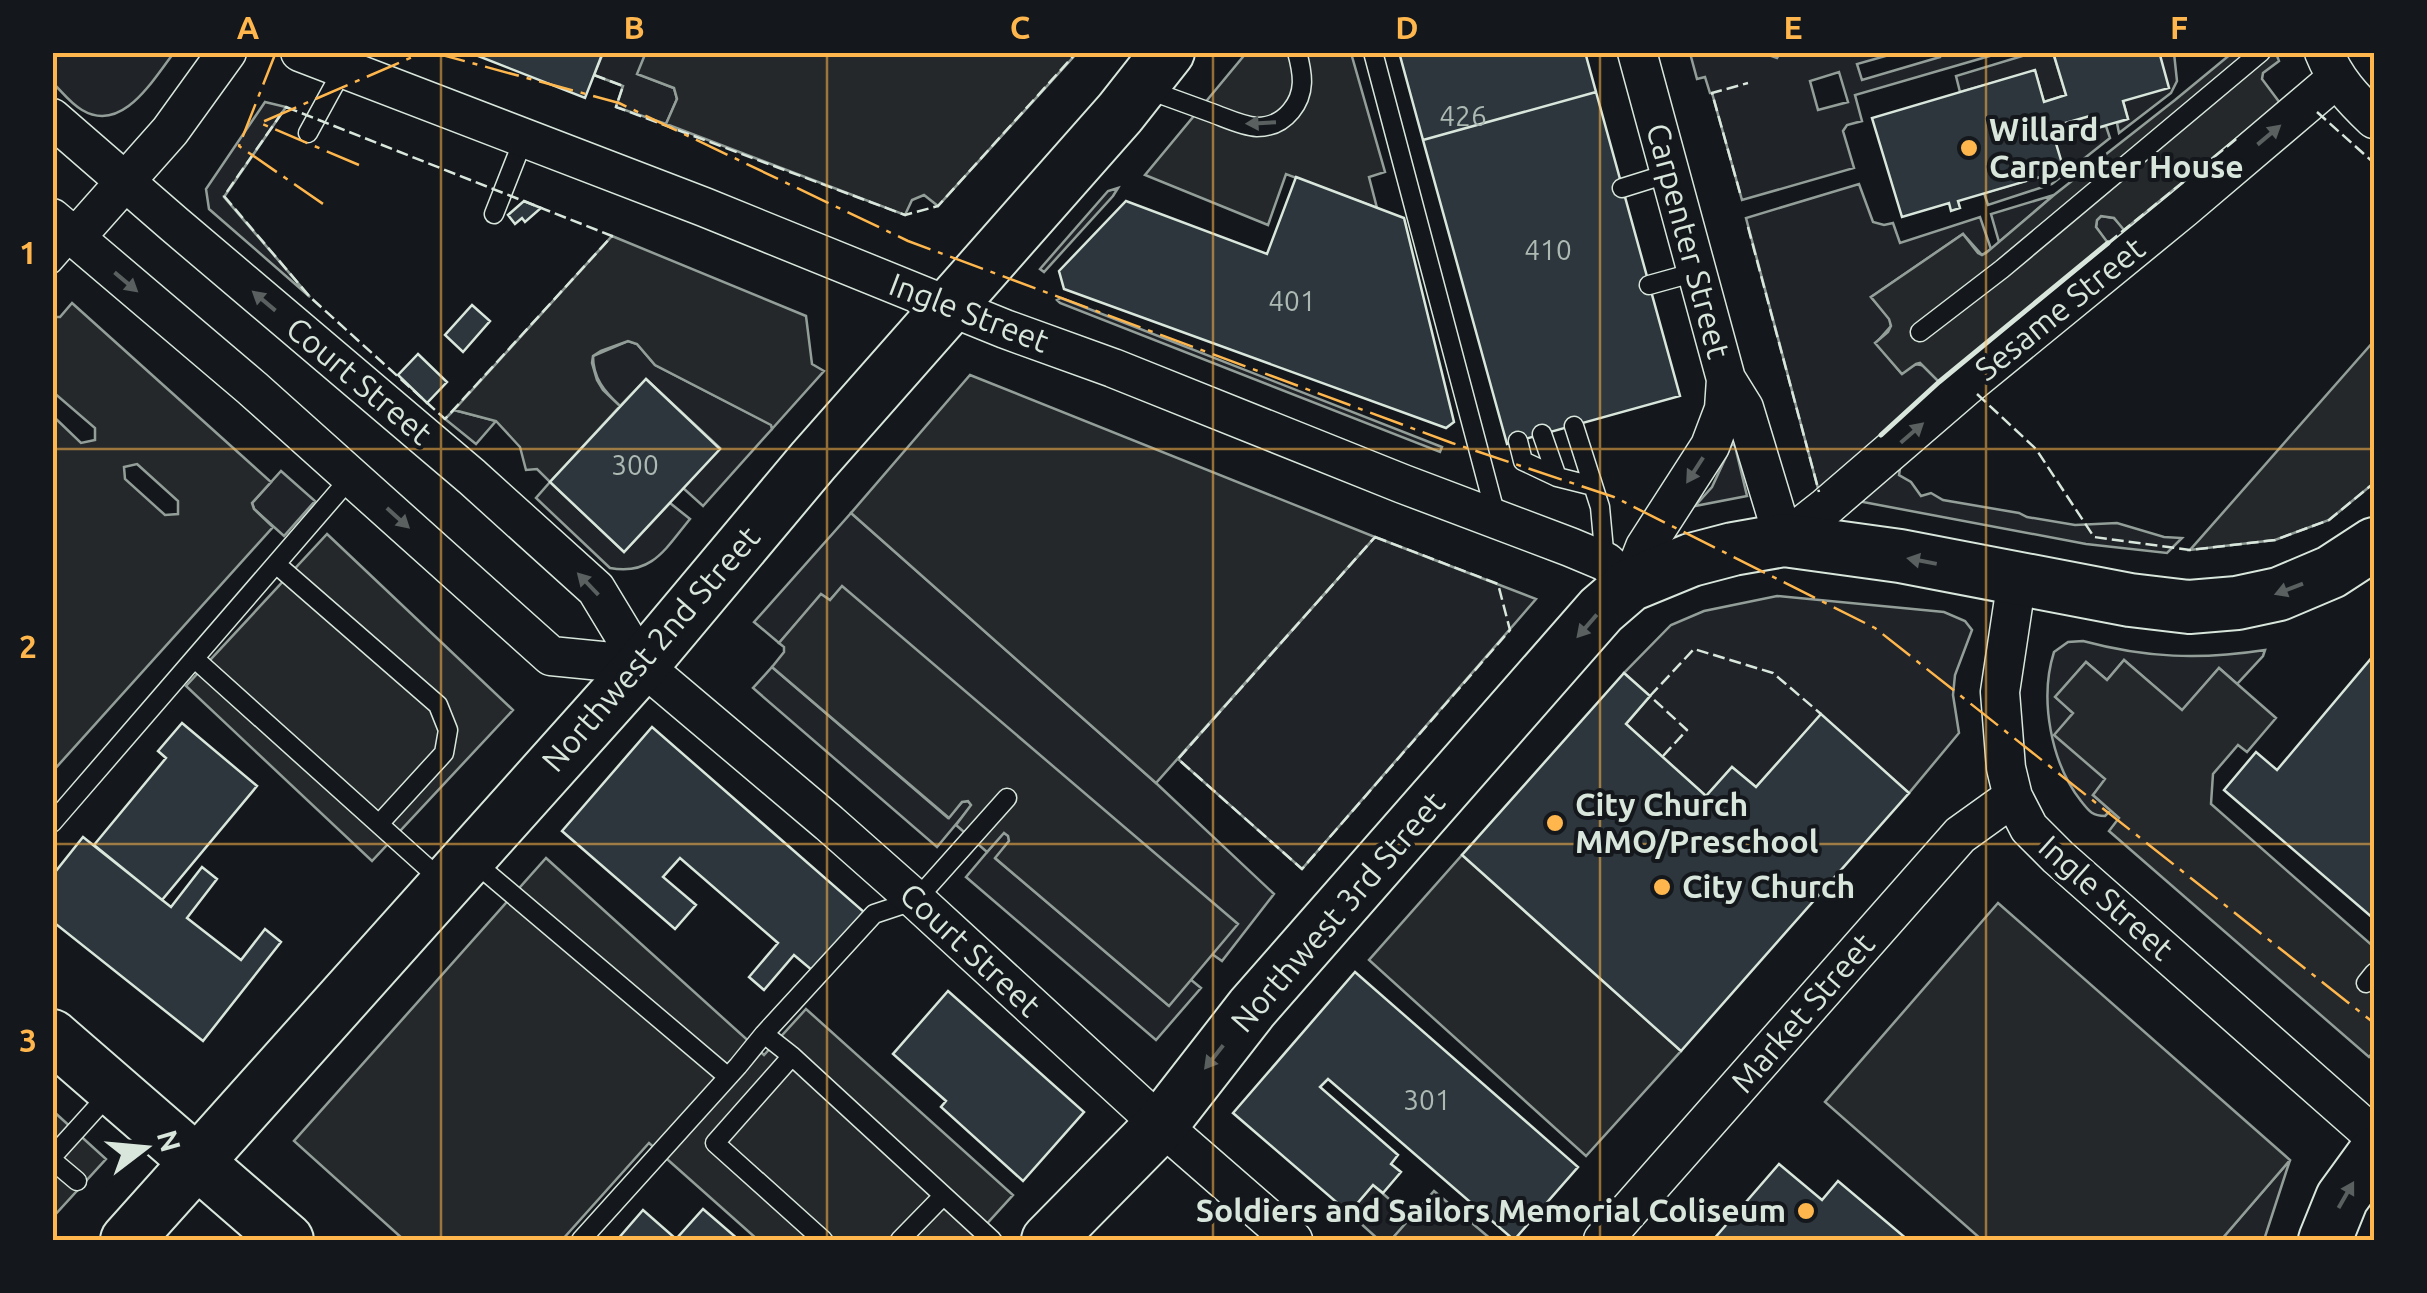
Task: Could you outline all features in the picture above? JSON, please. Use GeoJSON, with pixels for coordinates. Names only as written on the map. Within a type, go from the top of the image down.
{"type":"FeatureCollection","features":[{"type":"Feature","properties":{"kind":"main road","name":"Northwest 2nd Street"},"geometry":{"type":"LineString","coordinates":[[127,1240],[642,665],[813,461],[1155,70]]}},
{"type":"Feature","properties":{"kind":"main road","name":"Northwest 3rd Street"},"geometry":{"type":"LineString","coordinates":[[1048,1240],[1161,1126],[1274,982],[1601,610],[1618,573],[1784,540],[1900,556],[2130,600],[2189,607],[2237,604],[2279,594],[2331,572],[2374,544]]}},
{"type":"Feature","properties":{"kind":"main road"},"geometry":{"type":"LineString","coordinates":[[52,1036],[287,1240]]}},
{"type":"Feature","properties":{"kind":"main road"},"geometry":{"type":"LineString","coordinates":[[2326,1240],[2342,1198],[2374,1154]]}},
{"type":"Feature","properties":{"kind":"street"},"geometry":{"type":"LineString","coordinates":[[227,52],[170,131],[125,180],[60,240],[252,388],[551,656],[642,665]]}},
{"type":"Feature","properties":{"kind":"street","name":"Ingle Street"},"geometry":{"type":"LineString","coordinates":[[300,52],[1497,519],[1618,573]]}},
{"type":"Feature","properties":{"kind":"street","name":"Carpenter Street"},"geometry":{"type":"LineString","coordinates":[[1637,52],[1726,379],[1744,408],[1784,540]]}},
{"type":"Feature","properties":{"kind":"street"},"geometry":{"type":"LineString","coordinates":[[2330,65],[2350,97],[2374,118]]}},
{"type":"Feature","properties":{"kind":"street","name":"Sesame Street"},"geometry":{"type":"LineString","coordinates":[[1784,540],[2184,208],[2330,65]]}},
{"type":"Feature","properties":{"kind":"street","name":"Court Street"},"geometry":{"type":"LineString","coordinates":[[52,118],[472,477],[596,589],[642,665],[916,900],[1161,1126],[1293,1240]]}},
{"type":"Feature","properties":{"kind":"street","name":"Northwest 3rd Street"},"geometry":{"type":"LineString","coordinates":[[1618,573],[1645,547],[1710,446],[1724,408],[1726,379]]}},
{"type":"Feature","properties":{"kind":"street","name":"Ingle Street"},"geometry":{"type":"LineString","coordinates":[[2017,579],[2000,692],[2006,768],[2013,798],[2029,828],[2374,1136]]}},
{"type":"Feature","properties":{"kind":"street","name":"Market Street"},"geometry":{"type":"LineString","coordinates":[[1604,1240],[1960,835],[2013,798]]}},
{"type":"Feature","properties":{"kind":"lane"},"geometry":{"type":"LineString","coordinates":[[1155,70],[1239,123],[1272,126],[1285,119],[1302,90],[1303,72],[1296,52]]}},
{"type":"Feature","properties":{"kind":"lane"},"geometry":{"type":"LineString","coordinates":[[1374,52],[1497,519]]}},
{"type":"Feature","properties":{"kind":"lane"},"geometry":{"type":"LineString","coordinates":[[1920,332],[2261,52]]}},
{"type":"Feature","properties":{"kind":"lane"},"geometry":{"type":"LineString","coordinates":[[308,133],[342,69]]}},
{"type":"Feature","properties":{"kind":"lane"},"geometry":{"type":"LineString","coordinates":[[494,214],[524,138]]}},
{"type":"Feature","properties":{"kind":"lane"},"geometry":{"type":"LineString","coordinates":[[1622,188],[1670,173]]}},
{"type":"Feature","properties":{"kind":"lane"},"geometry":{"type":"LineString","coordinates":[[1650,285],[1696,272]]}},
{"type":"Feature","properties":{"kind":"lane"},"geometry":{"type":"LineString","coordinates":[[1574,426],[1618,573]]}},
{"type":"Feature","properties":{"kind":"lane"},"geometry":{"type":"LineString","coordinates":[[1542,434],[1557,476]]}},
{"type":"Feature","properties":{"kind":"lane"},"geometry":{"type":"LineString","coordinates":[[1518,441],[1523,461],[1593,486]]}},
{"type":"Feature","properties":{"kind":"lane"},"geometry":{"type":"LineString","coordinates":[[52,823],[351,477]]}},
{"type":"Feature","properties":{"kind":"lane"},"geometry":{"type":"LineString","coordinates":[[276,564],[438,706],[448,730],[444,753],[379,824]]}},
{"type":"Feature","properties":{"kind":"lane"},"geometry":{"type":"LineString","coordinates":[[195,658],[379,824],[457,870],[728,1076]]}},
{"type":"Feature","properties":{"kind":"lane"},"geometry":{"type":"LineString","coordinates":[[581,1240],[874,914],[916,900],[1007,798]]}},
{"type":"Feature","properties":{"kind":"lane"},"geometry":{"type":"LineString","coordinates":[[764,1034],[992,1240]]}},
{"type":"Feature","properties":{"kind":"lane"},"geometry":{"type":"LineString","coordinates":[[792,1056],[715,1143],[824,1240]]}},
{"type":"Feature","properties":{"kind":"lane"},"geometry":{"type":"LineString","coordinates":[[77,1181],[52,1158],[113,1090]]}},
{"type":"Feature","properties":{"kind":"lane"},"geometry":{"type":"LineString","coordinates":[[900,1240],[943,1196]]}},
{"type":"Feature","properties":{"kind":"shaded area"},"geometry":{"type":"Polygon","coordinates":[[[646,52],[1077,53],[938,206],[924,195],[912,200],[905,215],[666,124],[677,99],[674,88],[637,74],[646,52]]]}},
{"type":"Feature","properties":{"kind":"shaded area"},"geometry":{"type":"Polygon","coordinates":[[[1247,52],[1351,53],[1385,172],[1369,177],[1377,208],[1286,174],[1268,225],[1145,175],[1247,52]]]}},
{"type":"Feature","properties":{"kind":"shaded area"},"geometry":{"type":"Polygon","coordinates":[[[53,53],[173,54],[146,90],[123,110],[110,115],[97,116],[82,110],[53,83],[53,53]]]}},
{"type":"Feature","properties":{"kind":"shaded area"},"geometry":{"type":"Polygon","coordinates":[[[603,53],[646,53],[638,74],[674,88],[677,99],[666,124],[616,107],[623,86],[594,75],[603,53]]]}},
{"type":"Feature","properties":{"kind":"shaded area"},"geometry":{"type":"Polygon","coordinates":[[[1690,53],[1763,53],[1777,58],[1780,53],[1896,53],[1857,64],[1862,80],[1940,57],[1940,53],[2000,53],[1855,95],[1862,121],[1847,125],[1843,131],[1854,168],[1742,200],[1712,93],[1705,77],[1697,79],[1690,53]],[[1839,72],[1810,81],[1818,110],[1848,102],[1839,72]]]}},
{"type":"Feature","properties":{"kind":"shaded area"},"geometry":{"type":"Polygon","coordinates":[[[2032,53],[2053,53],[2066,95],[2044,102],[2035,71],[1960,92],[1956,76],[2032,53]]]}},
{"type":"Feature","properties":{"kind":"shaded area"},"geometry":{"type":"Polygon","coordinates":[[[2174,53],[2177,81],[2171,93],[2119,133],[2117,123],[2128,119],[2123,101],[2160,55],[2174,53]]]}},
{"type":"Feature","properties":{"kind":"shaded area"},"geometry":{"type":"Polygon","coordinates":[[[2232,53],[2276,53],[2279,61],[2263,73],[2262,79],[2280,103],[2124,230],[2114,218],[2101,216],[2096,227],[2108,243],[1939,382],[1920,363],[1902,374],[1875,343],[1891,326],[1871,297],[1963,234],[1978,253],[1986,253],[2232,53]]]}},
{"type":"Feature","properties":{"kind":"shaded area"},"geometry":{"type":"Polygon","coordinates":[[[2291,95],[1819,492],[1746,218],[1859,184],[1873,222],[1893,223],[1900,243],[1980,217],[1991,249],[1982,255],[1963,234],[1871,297],[1890,319],[1891,326],[1876,343],[1901,373],[1917,364],[1927,368],[2107,243],[2096,227],[2101,216],[2114,218],[2125,229],[2291,95]]]}},
{"type":"Feature","properties":{"kind":"shaded area"},"geometry":{"type":"Polygon","coordinates":[[[265,102],[286,107],[224,197],[310,297],[209,209],[206,189],[265,102]]]}},
{"type":"Feature","properties":{"kind":"shaded area"},"geometry":{"type":"Polygon","coordinates":[[[2093,115],[2097,128],[2106,126],[2110,138],[2052,184],[1988,205],[1984,193],[2063,170],[2051,127],[2093,115]]]}},
{"type":"Feature","properties":{"kind":"shaded area"},"geometry":{"type":"Polygon","coordinates":[[[1118,188],[1044,272],[1040,269],[1108,191],[1118,188]]]}},
{"type":"Feature","properties":{"kind":"shaded area"},"geometry":{"type":"Polygon","coordinates":[[[2054,195],[1999,242],[1991,214],[2054,195]]]}},
{"type":"Feature","properties":{"kind":"shaded area"},"geometry":{"type":"Polygon","coordinates":[[[612,236],[806,316],[812,364],[824,371],[772,429],[771,425],[655,365],[637,344],[628,341],[601,351],[593,356],[592,363],[597,380],[620,406],[550,482],[537,469],[526,470],[520,447],[496,421],[454,410],[612,236]]]}},
{"type":"Feature","properties":{"kind":"shaded area"},"geometry":{"type":"Polygon","coordinates":[[[1061,298],[1442,447],[1440,452],[1060,303],[1057,300],[1061,298]]]}},
{"type":"Feature","properties":{"kind":"shaded area"},"geometry":{"type":"Polygon","coordinates":[[[72,303],[271,482],[252,503],[273,527],[53,771],[53,416],[81,443],[95,440],[95,428],[53,392],[53,317],[60,317],[72,303]],[[137,464],[124,467],[125,479],[165,515],[178,514],[178,501],[137,464]]]}},
{"type":"Feature","properties":{"kind":"shaded area"},"geometry":{"type":"Polygon","coordinates":[[[628,341],[637,344],[655,365],[772,425],[703,506],[683,488],[720,448],[646,379],[620,406],[597,378],[593,356],[628,341]]]}},
{"type":"Feature","properties":{"kind":"shaded area"},"geometry":{"type":"Polygon","coordinates":[[[2374,341],[2374,483],[2329,520],[2275,540],[2190,550],[2374,341]]]}},
{"type":"Feature","properties":{"kind":"shaded area"},"geometry":{"type":"Polygon","coordinates":[[[970,375],[1375,537],[1156,783],[851,513],[970,375]]]}},
{"type":"Feature","properties":{"kind":"shaded area"},"geometry":{"type":"Polygon","coordinates":[[[454,410],[496,421],[476,444],[445,419],[454,410]]]}},
{"type":"Feature","properties":{"kind":"shaded area"},"geometry":{"type":"Polygon","coordinates":[[[1732,444],[1747,496],[1695,506],[1712,487],[1732,444]]]}},
{"type":"Feature","properties":{"kind":"shaded area"},"geometry":{"type":"Polygon","coordinates":[[[1901,462],[1899,475],[1911,482],[1921,496],[1931,493],[1943,500],[2027,517],[2075,525],[2117,523],[2164,537],[2182,538],[2167,553],[2086,544],[1863,502],[1864,494],[1901,462]]]}},
{"type":"Feature","properties":{"kind":"shaded area"},"geometry":{"type":"Polygon","coordinates":[[[281,471],[315,501],[284,536],[252,503],[281,471]]]}},
{"type":"Feature","properties":{"kind":"shaded area"},"geometry":{"type":"Polygon","coordinates":[[[550,482],[624,552],[670,503],[690,519],[647,564],[610,568],[536,498],[550,482]]]}},
{"type":"Feature","properties":{"kind":"shaded area"},"geometry":{"type":"Polygon","coordinates":[[[851,513],[1156,783],[1274,894],[1222,961],[1212,954],[1237,924],[842,587],[830,600],[821,595],[779,643],[754,622],[851,513]]]}},
{"type":"Feature","properties":{"kind":"shaded area"},"geometry":{"type":"Polygon","coordinates":[[[327,534],[513,710],[372,861],[186,686],[327,534]]]}},
{"type":"Feature","properties":{"kind":"shaded area"},"geometry":{"type":"Polygon","coordinates":[[[1375,537],[1536,599],[1302,869],[1178,759],[1375,537]]]}},
{"type":"Feature","properties":{"kind":"shaded area"},"geometry":{"type":"Polygon","coordinates":[[[842,586],[1238,924],[1169,1006],[995,858],[1009,841],[1008,836],[1004,833],[987,852],[956,825],[971,805],[968,801],[962,802],[949,818],[772,667],[784,652],[779,643],[821,594],[830,600],[842,586]]]}},
{"type":"Feature","properties":{"kind":"shaded area"},"geometry":{"type":"Polygon","coordinates":[[[1777,596],[1944,612],[1965,621],[1972,630],[1955,675],[1953,695],[1959,733],[1909,793],[1821,715],[1756,787],[1732,767],[1706,796],[1626,724],[1650,696],[1624,673],[1671,625],[1704,611],[1777,596]]]}},
{"type":"Feature","properties":{"kind":"shaded area"},"geometry":{"type":"Polygon","coordinates":[[[2068,642],[2173,656],[2265,650],[2237,684],[2219,668],[2182,711],[2124,660],[2107,680],[2086,662],[2056,697],[2073,713],[2106,780],[2093,795],[2111,810],[2105,816],[2089,810],[2071,786],[2055,750],[2048,710],[2054,652],[2068,642]]]}},
{"type":"Feature","properties":{"kind":"shaded area"},"geometry":{"type":"Polygon","coordinates":[[[2124,660],[2182,710],[2219,668],[2276,718],[2247,752],[2238,745],[2213,774],[2211,804],[2374,947],[2374,1051],[2369,1057],[2109,831],[2119,818],[2093,795],[2105,779],[2054,735],[2073,713],[2055,697],[2086,662],[2107,680],[2124,660]]]}},
{"type":"Feature","properties":{"kind":"shaded area"},"geometry":{"type":"Polygon","coordinates":[[[772,667],[948,818],[962,802],[972,805],[937,847],[753,688],[772,667]]]}},
{"type":"Feature","properties":{"kind":"shaded area"},"geometry":{"type":"Polygon","coordinates":[[[1004,832],[1009,841],[996,859],[1168,1005],[1190,979],[1201,988],[1156,1040],[966,877],[1004,832]]]}},
{"type":"Feature","properties":{"kind":"shaded area"},"geometry":{"type":"Polygon","coordinates":[[[1462,855],[1681,1051],[1586,1156],[1369,960],[1462,855]]]}},
{"type":"Feature","properties":{"kind":"shaded area"},"geometry":{"type":"Polygon","coordinates":[[[546,858],[764,1055],[806,1009],[1013,1195],[972,1240],[758,1240],[649,1143],[562,1240],[404,1240],[294,1141],[546,858]]]}},
{"type":"Feature","properties":{"kind":"shaded area"},"geometry":{"type":"Polygon","coordinates":[[[1998,903],[2290,1160],[2221,1240],[1982,1240],[1825,1102],[1998,903]]]}},
{"type":"Feature","properties":{"kind":"shaded area"},"geometry":{"type":"Polygon","coordinates":[[[52,1110],[106,1159],[53,1217],[52,1217],[52,1110]]]}},
{"type":"Feature","properties":{"kind":"shaded area"},"geometry":{"type":"Polygon","coordinates":[[[2290,1160],[2264,1240],[2221,1240],[2290,1160]]]}},
{"type":"Feature","properties":{"kind":"shaded area"},"geometry":{"type":"Polygon","coordinates":[[[1373,1185],[1411,1218],[1391,1240],[1379,1240],[1349,1213],[1373,1185]]]}},
{"type":"Feature","properties":{"kind":"shaded area"},"geometry":{"type":"Polygon","coordinates":[[[1434,1191],[1492,1240],[1391,1240],[1434,1191]]]}},
{"type":"Feature","properties":{"kind":"building"},"geometry":{"type":"Polygon","coordinates":[[[468,52],[603,52],[585,98],[468,52]]]}},
{"type":"Feature","properties":{"kind":"building"},"geometry":{"type":"Polygon","coordinates":[[[1399,52],[1585,52],[1596,92],[1423,140],[1399,52]]]}},
{"type":"Feature","properties":{"kind":"building","name":"Willard Carpenter House"},"geometry":{"type":"Polygon","coordinates":[[[2053,52],[2170,52],[2160,55],[2169,88],[2123,101],[2128,119],[2097,128],[2093,115],[2051,127],[2064,170],[1958,201],[1960,208],[1951,211],[1949,203],[1902,217],[1872,118],[2035,70],[2044,102],[2066,95],[2053,52]]]}},
{"type":"Feature","properties":{"kind":"building"},"geometry":{"type":"Polygon","coordinates":[[[1596,92],[1680,396],[1507,444],[1423,140],[1596,92]]]}},
{"type":"Feature","properties":{"kind":"building"},"geometry":{"type":"Polygon","coordinates":[[[1296,177],[1404,218],[1454,422],[1446,428],[1064,289],[1059,271],[1126,201],[1267,254],[1296,177]]]}},
{"type":"Feature","properties":{"kind":"building"},"geometry":{"type":"Polygon","coordinates":[[[524,201],[541,208],[525,222],[522,218],[515,224],[508,215],[524,201]]]}},
{"type":"Feature","properties":{"kind":"building"},"geometry":{"type":"Polygon","coordinates":[[[472,305],[490,321],[463,352],[445,335],[472,305]]]}},
{"type":"Feature","properties":{"kind":"building"},"geometry":{"type":"Polygon","coordinates":[[[418,354],[447,382],[427,403],[398,375],[418,354]]]}},
{"type":"Feature","properties":{"kind":"building"},"geometry":{"type":"Polygon","coordinates":[[[646,379],[720,449],[624,552],[550,482],[646,379]]]}},
{"type":"Feature","properties":{"kind":"building"},"geometry":{"type":"Polygon","coordinates":[[[2374,655],[2374,919],[2224,790],[2256,752],[2277,770],[2374,655]]]}},
{"type":"Feature","properties":{"kind":"building","name":"City Church"},"geometry":{"type":"Polygon","coordinates":[[[1624,673],[1650,696],[1626,724],[1706,796],[1732,767],[1756,787],[1821,714],[1909,793],[1681,1051],[1462,855],[1624,673]]]}},
{"type":"Feature","properties":{"kind":"building"},"geometry":{"type":"Polygon","coordinates":[[[182,723],[257,786],[162,900],[94,845],[166,758],[158,751],[182,723]]]}},
{"type":"Feature","properties":{"kind":"building"},"geometry":{"type":"Polygon","coordinates":[[[652,727],[864,912],[813,971],[794,955],[764,990],[749,977],[778,943],[680,858],[663,877],[696,905],[675,929],[562,831],[652,727]]]}},
{"type":"Feature","properties":{"kind":"building"},"geometry":{"type":"Polygon","coordinates":[[[83,837],[171,907],[202,867],[217,879],[187,918],[241,960],[265,929],[281,942],[203,1041],[52,921],[52,876],[83,837]]]}},
{"type":"Feature","properties":{"kind":"building"},"geometry":{"type":"Polygon","coordinates":[[[1355,972],[1578,1167],[1514,1240],[1328,1079],[1320,1087],[1398,1155],[1391,1164],[1401,1172],[1383,1193],[1373,1185],[1349,1213],[1233,1113],[1355,972]]]}},
{"type":"Feature","properties":{"kind":"building"},"geometry":{"type":"Polygon","coordinates":[[[948,991],[1084,1112],[1023,1181],[941,1107],[946,1101],[893,1054],[948,991]]]}},
{"type":"Feature","properties":{"kind":"building","name":"Soldiers and Sailors Memorial Coliseum"},"geometry":{"type":"Polygon","coordinates":[[[1779,1164],[1822,1200],[1838,1181],[1908,1240],[1713,1240],[1779,1164]]]}},
{"type":"Feature","properties":{"kind":"building"},"geometry":{"type":"Polygon","coordinates":[[[703,1209],[739,1240],[617,1240],[643,1210],[676,1239],[703,1209]]]}},
{"type":"Feature","properties":{"kind":"fence"},"geometry":{"type":"LineString","coordinates":[[594,75],[623,86],[616,107],[905,215],[938,206],[1077,52]]}},
{"type":"Feature","properties":{"kind":"fence"},"geometry":{"type":"LineString","coordinates":[[1740,193],[1712,93],[1748,83]]}},
{"type":"Feature","properties":{"kind":"fence"},"geometry":{"type":"LineString","coordinates":[[286,107],[612,236],[445,419],[310,297],[224,196],[286,107]]}},
{"type":"Feature","properties":{"kind":"fence"},"geometry":{"type":"LineString","coordinates":[[2317,112],[2374,163]]}},
{"type":"Feature","properties":{"kind":"fence"},"geometry":{"type":"LineString","coordinates":[[2108,243],[2240,136]]}},
{"type":"Feature","properties":{"kind":"fence"},"geometry":{"type":"LineString","coordinates":[[1748,227],[1819,492]]}},
{"type":"Feature","properties":{"kind":"fence"},"geometry":{"type":"LineString","coordinates":[[1977,394],[2036,449],[2094,537],[2190,550],[2275,540],[2329,520],[2374,483]]}},
{"type":"Feature","properties":{"kind":"fence"},"geometry":{"type":"LineString","coordinates":[[1375,537],[1498,584],[1510,630],[1302,869],[1178,759],[1375,537]]}},
{"type":"Feature","properties":{"kind":"fence"},"geometry":{"type":"LineString","coordinates":[[1663,756],[1687,730],[1650,696],[1694,649],[1773,673],[1821,714]]}},
{"type":"Feature","properties":{"kind":"wall"},"geometry":{"type":"LineString","coordinates":[[1881,435],[1939,382],[2108,243]]}},
{"type":"Feature","properties":{"kind":"power"},"geometry":{"type":"LineString","coordinates":[[276,52],[239,146],[326,206]]}},
{"type":"Feature","properties":{"kind":"power"},"geometry":{"type":"LineString","coordinates":[[359,165],[260,123],[424,52]]}},
{"type":"Feature","properties":{"kind":"power"},"geometry":{"type":"LineString","coordinates":[[431,52],[619,103],[908,241],[1452,443],[1614,497],[1875,628],[2374,1023]]}},
{"type":"Feature","properties":{"kind":"place","name":"Willard Carpenter House"},"geometry":{"type":"Point","coordinates":[1969,148]}},
{"type":"Feature","properties":{"kind":"place","name":"City Church MMO/Preschool"},"geometry":{"type":"Point","coordinates":[1555,823]}},
{"type":"Feature","properties":{"kind":"place","name":"City Church"},"geometry":{"type":"Point","coordinates":[1662,887]}},
{"type":"Feature","properties":{"kind":"place","name":"Soldiers and Sailors Memorial Coliseum"},"geometry":{"type":"Point","coordinates":[1806,1211]}}]}
